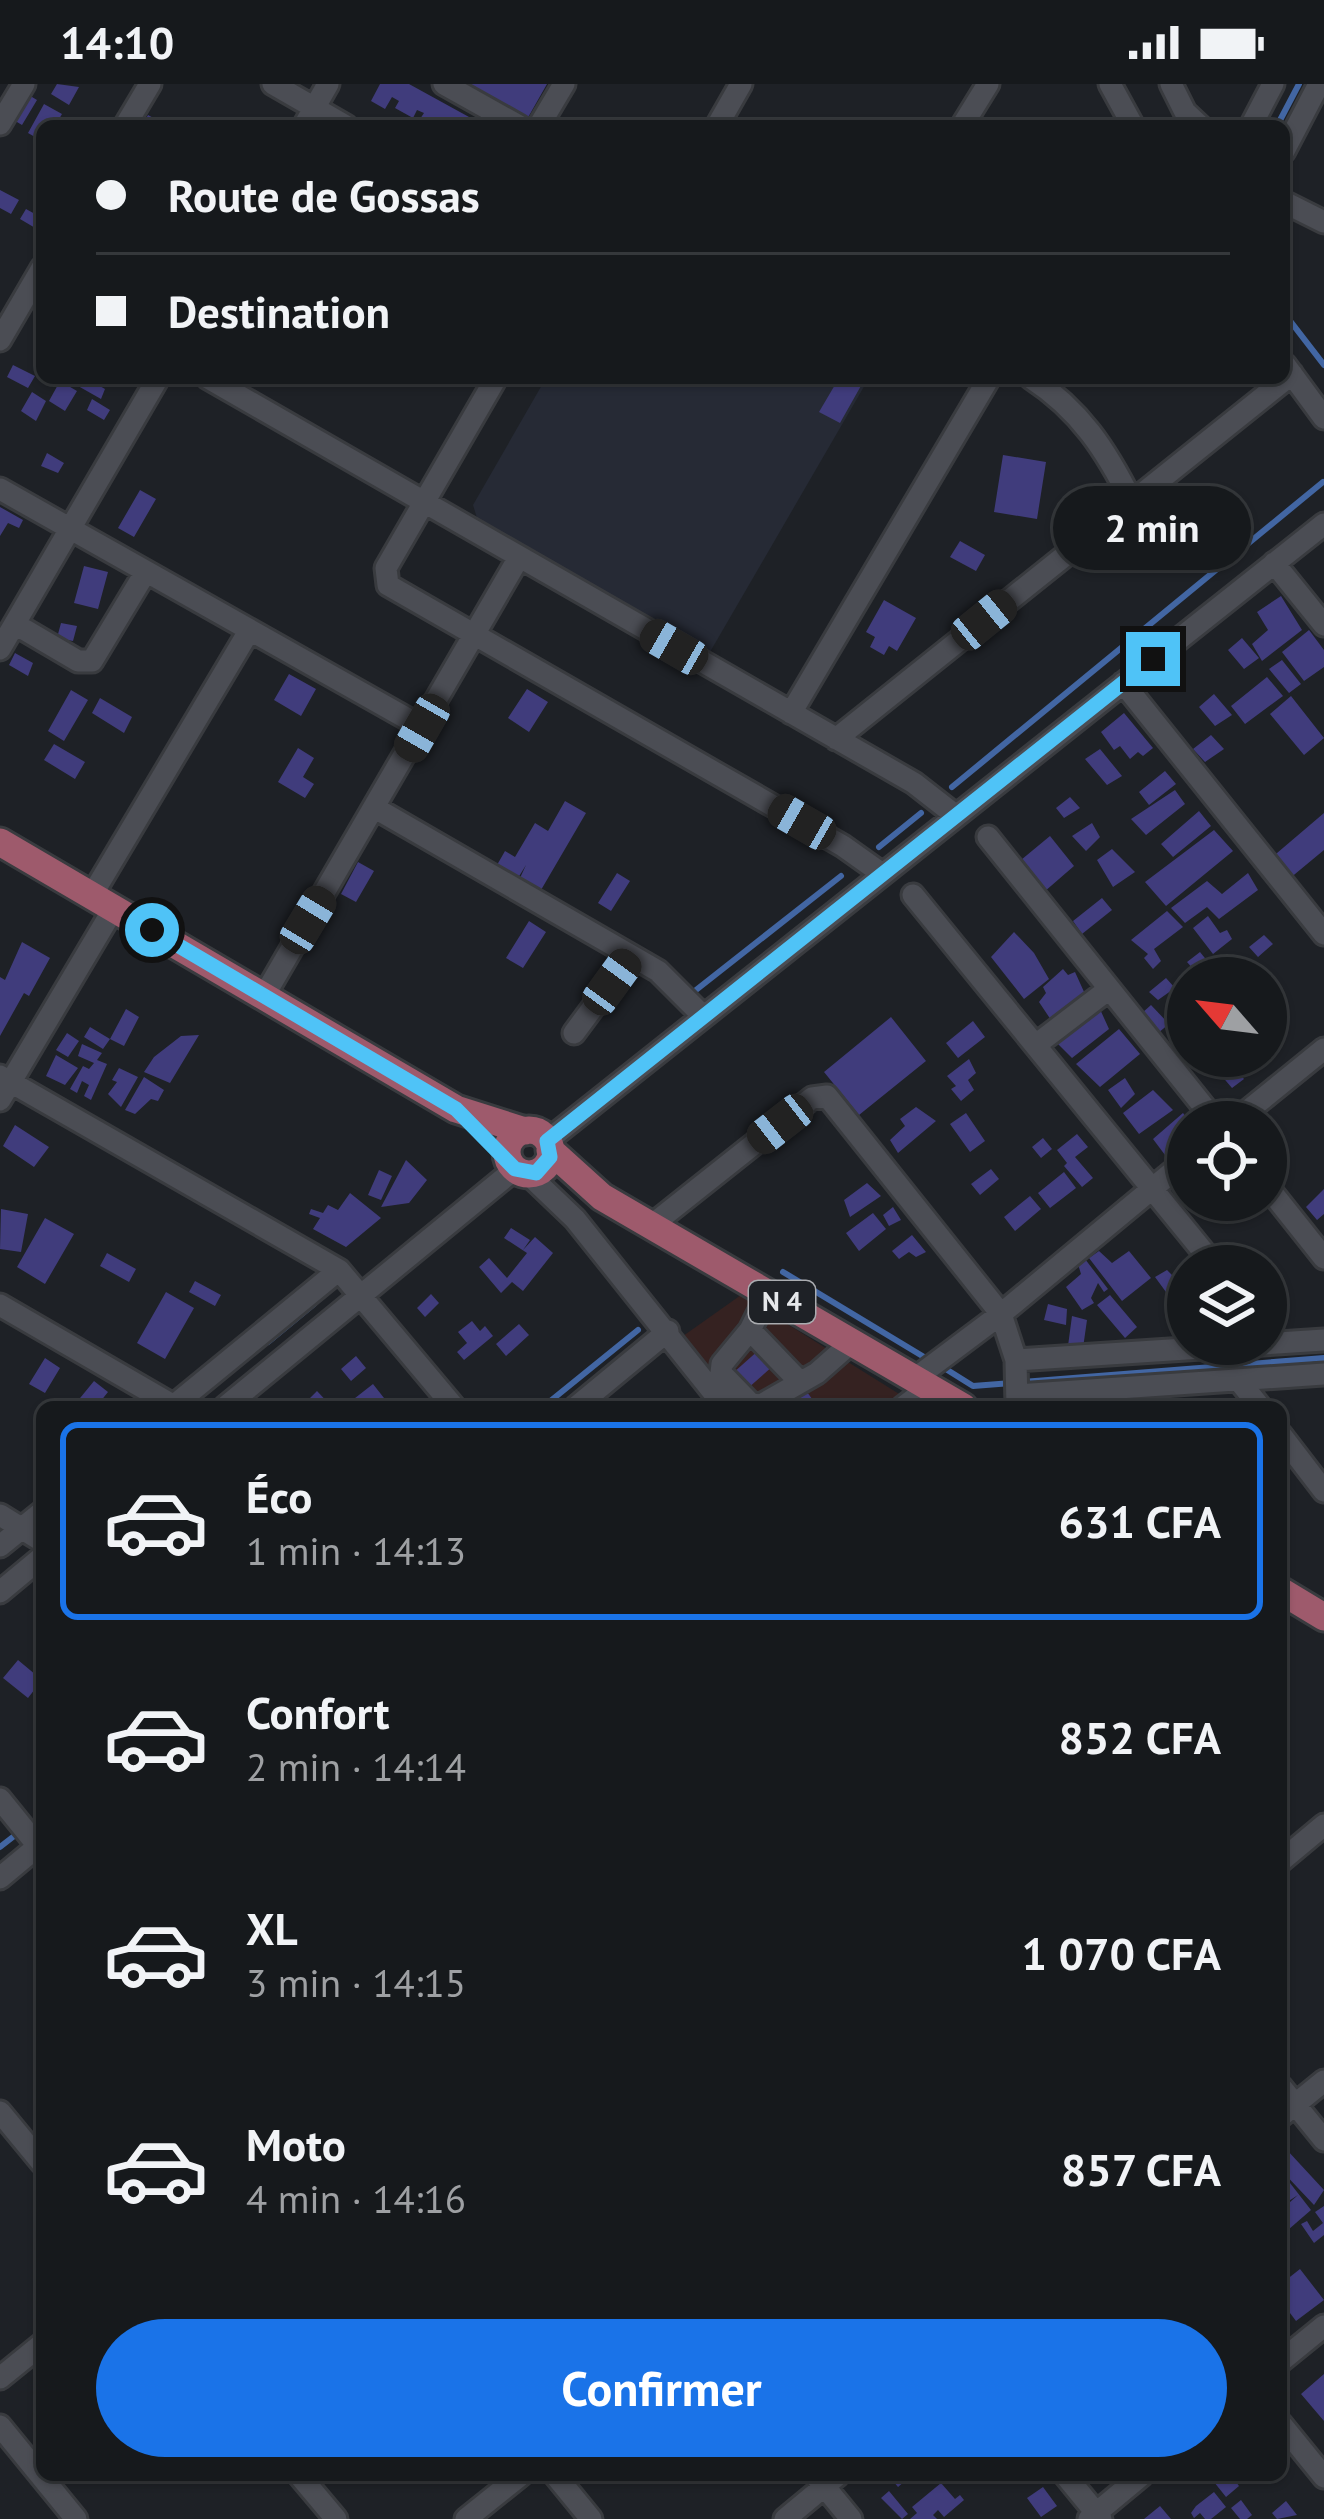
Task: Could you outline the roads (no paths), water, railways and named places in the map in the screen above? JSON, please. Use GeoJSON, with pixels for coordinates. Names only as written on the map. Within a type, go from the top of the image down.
{"type":"FeatureCollection","features":[{"type":"Feature","properties":{"kind":"main road","name":"N 4"},"geometry":{"type":"LineString","coordinates":[[0,842],[851,1343],[927,1374],[956,1401]]}},
{"type":"Feature","properties":{"kind":"main road","name":"N 4"},"geometry":{"type":"LineString","coordinates":[[530,1157],[563,1186],[602,1197]]}},
{"type":"Feature","properties":{"kind":"main road"},"geometry":{"type":"LineString","coordinates":[[1287,1595],[1324,1618]]}},
{"type":"Feature","properties":{"kind":"street"},"geometry":{"type":"LineString","coordinates":[[0,124],[24,84]]}},
{"type":"Feature","properties":{"kind":"street"},"geometry":{"type":"LineString","coordinates":[[129,120],[150,84]]}},
{"type":"Feature","properties":{"kind":"street"},"geometry":{"type":"LineString","coordinates":[[273,84],[310,117],[328,84]]}},
{"type":"Feature","properties":{"kind":"street"},"geometry":{"type":"LineString","coordinates":[[444,84],[508,120]]}},
{"type":"Feature","properties":{"kind":"street"},"geometry":{"type":"LineString","coordinates":[[543,120],[564,84]]}},
{"type":"Feature","properties":{"kind":"street"},"geometry":{"type":"LineString","coordinates":[[728,120],[741,84]]}},
{"type":"Feature","properties":{"kind":"street"},"geometry":{"type":"LineString","coordinates":[[1110,84],[1130,120]]}},
{"type":"Feature","properties":{"kind":"street"},"geometry":{"type":"LineString","coordinates":[[1171,84],[1194,120]]}},
{"type":"Feature","properties":{"kind":"street"},"geometry":{"type":"LineString","coordinates":[[1254,120],[1273,84]]}},
{"type":"Feature","properties":{"kind":"street"},"geometry":{"type":"LineString","coordinates":[[1290,140],[1319,84]]}},
{"type":"Feature","properties":{"kind":"street"},"geometry":{"type":"LineString","coordinates":[[964,120],[978,87]]}},
{"type":"Feature","properties":{"kind":"street"},"geometry":{"type":"LineString","coordinates":[[1290,205],[1324,222]]}},
{"type":"Feature","properties":{"kind":"street"},"geometry":{"type":"LineString","coordinates":[[0,340],[36,278]]}},
{"type":"Feature","properties":{"kind":"street"},"geometry":{"type":"LineString","coordinates":[[1290,372],[1324,418]]}},
{"type":"Feature","properties":{"kind":"street"},"geometry":{"type":"LineString","coordinates":[[0,649],[155,384]]}},
{"type":"Feature","properties":{"kind":"street"},"geometry":{"type":"LineString","coordinates":[[218,384],[914,783],[955,815]]}},
{"type":"Feature","properties":{"kind":"street"},"geometry":{"type":"LineString","coordinates":[[493,384],[384,578],[395,590],[843,846],[881,873]]}},
{"type":"Feature","properties":{"kind":"street"},"geometry":{"type":"LineString","coordinates":[[790,713],[985,384]]}},
{"type":"Feature","properties":{"kind":"street"},"geometry":{"type":"LineString","coordinates":[[1040,384],[1090,428],[1132,502]]}},
{"type":"Feature","properties":{"kind":"street"},"geometry":{"type":"LineString","coordinates":[[836,739],[1132,502],[1270,384]]}},
{"type":"Feature","properties":{"kind":"street"},"geometry":{"type":"LineString","coordinates":[[0,489],[422,728]]}},
{"type":"Feature","properties":{"kind":"street"},"geometry":{"type":"LineString","coordinates":[[232,1401],[702,1015],[1324,524]]}},
{"type":"Feature","properties":{"kind":"street"},"geometry":{"type":"LineString","coordinates":[[264,995],[518,559]]}},
{"type":"Feature","properties":{"kind":"street"},"geometry":{"type":"LineString","coordinates":[[1274,562],[1324,625]]}},
{"type":"Feature","properties":{"kind":"street"},"geometry":{"type":"LineString","coordinates":[[15,624],[78,661],[92,661],[145,573]]}},
{"type":"Feature","properties":{"kind":"street"},"geometry":{"type":"LineString","coordinates":[[249,631],[4,1086],[339,1270],[449,1401]]}},
{"type":"Feature","properties":{"kind":"street"},"geometry":{"type":"LineString","coordinates":[[1123,683],[1324,934]]}},
{"type":"Feature","properties":{"kind":"street"},"geometry":{"type":"LineString","coordinates":[[375,808],[670,980],[702,1015]]}},
{"type":"Feature","properties":{"kind":"street"},"geometry":{"type":"LineString","coordinates":[[988,837],[1199,1101]]}},
{"type":"Feature","properties":{"kind":"street"},"geometry":{"type":"LineString","coordinates":[[913,895],[1198,1245]]}},
{"type":"Feature","properties":{"kind":"street"},"geometry":{"type":"LineString","coordinates":[[574,1034],[631,956]]}},
{"type":"Feature","properties":{"kind":"street"},"geometry":{"type":"LineString","coordinates":[[1037,1044],[1109,989]]}},
{"type":"Feature","properties":{"kind":"street"},"geometry":{"type":"LineString","coordinates":[[1260,1101],[1324,1048]]}},
{"type":"Feature","properties":{"kind":"street"},"geometry":{"type":"LineString","coordinates":[[652,1225],[812,1098],[827,1096],[1001,1314],[1017,1384]]}},
{"type":"Feature","properties":{"kind":"street"},"geometry":{"type":"LineString","coordinates":[[530,1157],[720,1401]]}},
{"type":"Feature","properties":{"kind":"street"},"geometry":{"type":"LineString","coordinates":[[907,1401],[927,1374],[1167,1177]]}},
{"type":"Feature","properties":{"kind":"street"},"geometry":{"type":"LineString","coordinates":[[563,1186],[575,1219]]}},
{"type":"Feature","properties":{"kind":"street"},"geometry":{"type":"LineString","coordinates":[[1287,1211],[1324,1258]]}},
{"type":"Feature","properties":{"kind":"street"},"geometry":{"type":"LineString","coordinates":[[180,1401],[339,1270]]}},
{"type":"Feature","properties":{"kind":"street"},"geometry":{"type":"LineString","coordinates":[[748,1401],[721,1373],[722,1364],[750,1330],[768,1294]]}},
{"type":"Feature","properties":{"kind":"street"},"geometry":{"type":"LineString","coordinates":[[0,1305],[165,1401]]}},
{"type":"Feature","properties":{"kind":"street"},"geometry":{"type":"LineString","coordinates":[[750,1330],[798,1380]]}},
{"type":"Feature","properties":{"kind":"street"},"geometry":{"type":"LineString","coordinates":[[583,1401],[668,1331]]}},
{"type":"Feature","properties":{"kind":"street"},"geometry":{"type":"LineString","coordinates":[[1287,1337],[1324,1340]]}},
{"type":"Feature","properties":{"kind":"street"},"geometry":{"type":"LineString","coordinates":[[767,1401],[817,1373],[851,1343]]}},
{"type":"Feature","properties":{"kind":"street"},"geometry":{"type":"LineString","coordinates":[[1017,1384],[1167,1356]]}},
{"type":"Feature","properties":{"kind":"street"},"geometry":{"type":"LineString","coordinates":[[1017,1384],[1240,1382],[1324,1374]]}},
{"type":"Feature","properties":{"kind":"street"},"geometry":{"type":"LineString","coordinates":[[1240,1382],[1255,1401]]}},
{"type":"Feature","properties":{"kind":"street"},"geometry":{"type":"LineString","coordinates":[[1287,1443],[1324,1491]]}},
{"type":"Feature","properties":{"kind":"street"},"geometry":{"type":"LineString","coordinates":[[0,1515],[32,1535]]}},
{"type":"Feature","properties":{"kind":"street"},"geometry":{"type":"LineString","coordinates":[[0,1546],[32,1535]]}},
{"type":"Feature","properties":{"kind":"street"},"geometry":{"type":"LineString","coordinates":[[0,1592],[36,1562]]}},
{"type":"Feature","properties":{"kind":"street"},"geometry":{"type":"LineString","coordinates":[[0,1799],[36,1841]]}},
{"type":"Feature","properties":{"kind":"street"},"geometry":{"type":"LineString","coordinates":[[1287,1856],[1324,1825]]}},
{"type":"Feature","properties":{"kind":"street"},"geometry":{"type":"LineString","coordinates":[[0,1878],[36,1851]]}},
{"type":"Feature","properties":{"kind":"street"},"geometry":{"type":"LineString","coordinates":[[1287,2102],[1324,2081]]}},
{"type":"Feature","properties":{"kind":"street"},"geometry":{"type":"LineString","coordinates":[[1287,2104],[1324,2140]]}},
{"type":"Feature","properties":{"kind":"street"},"geometry":{"type":"LineString","coordinates":[[0,2112],[36,2155]]}},
{"type":"Feature","properties":{"kind":"street"},"geometry":{"type":"LineString","coordinates":[[1287,2356],[1324,2326]]}},
{"type":"Feature","properties":{"kind":"street"},"geometry":{"type":"LineString","coordinates":[[0,2378],[36,2349]]}},
{"type":"Feature","properties":{"kind":"street"},"geometry":{"type":"LineString","coordinates":[[0,2426],[36,2470]]}},
{"type":"Feature","properties":{"kind":"street"},"geometry":{"type":"LineString","coordinates":[[1287,2431],[1324,2477]]}},
{"type":"Feature","properties":{"kind":"street"},"geometry":{"type":"LineString","coordinates":[[45,2481],[76,2519]]}},
{"type":"Feature","properties":{"kind":"street"},"geometry":{"type":"LineString","coordinates":[[304,2481],[335,2519]]}},
{"type":"Feature","properties":{"kind":"street"},"geometry":{"type":"LineString","coordinates":[[466,2519],[514,2481]]}},
{"type":"Feature","properties":{"kind":"street"},"geometry":{"type":"LineString","coordinates":[[560,2481],[591,2519]]}},
{"type":"Feature","properties":{"kind":"street"},"geometry":{"type":"LineString","coordinates":[[784,2519],[824,2481]]}},
{"type":"Feature","properties":{"kind":"street"},"geometry":{"type":"LineString","coordinates":[[827,2481],[851,2519]]}},
{"type":"Feature","properties":{"kind":"street"},"geometry":{"type":"LineString","coordinates":[[1069,2481],[1095,2517],[1135,2481]]}},
{"type":"Feature","properties":{"kind":"waterway"},"geometry":{"type":"LineString","coordinates":[[1280,120],[1299,84]]}},
{"type":"Feature","properties":{"kind":"waterway"},"geometry":{"type":"LineString","coordinates":[[1290,321],[1324,365]]}},
{"type":"Feature","properties":{"kind":"waterway"},"geometry":{"type":"LineString","coordinates":[[952,787],[1323,482]]}},
{"type":"Feature","properties":{"kind":"waterway"},"geometry":{"type":"LineString","coordinates":[[879,847],[921,813]]}},
{"type":"Feature","properties":{"kind":"waterway"},"geometry":{"type":"LineString","coordinates":[[696,990],[841,876]]}},
{"type":"Feature","properties":{"kind":"waterway"},"geometry":{"type":"LineString","coordinates":[[783,1272],[929,1360]]}},
{"type":"Feature","properties":{"kind":"waterway"},"geometry":{"type":"LineString","coordinates":[[268,1342],[314,1304]]}},
{"type":"Feature","properties":{"kind":"waterway"},"geometry":{"type":"LineString","coordinates":[[550,1401],[638,1330]]}},
{"type":"Feature","properties":{"kind":"waterway"},"geometry":{"type":"LineString","coordinates":[[941,1366],[973,1386],[1324,1358]]}},
{"type":"Feature","properties":{"kind":"waterway"},"geometry":{"type":"LineString","coordinates":[[0,1847],[18,1833]]}}]}
